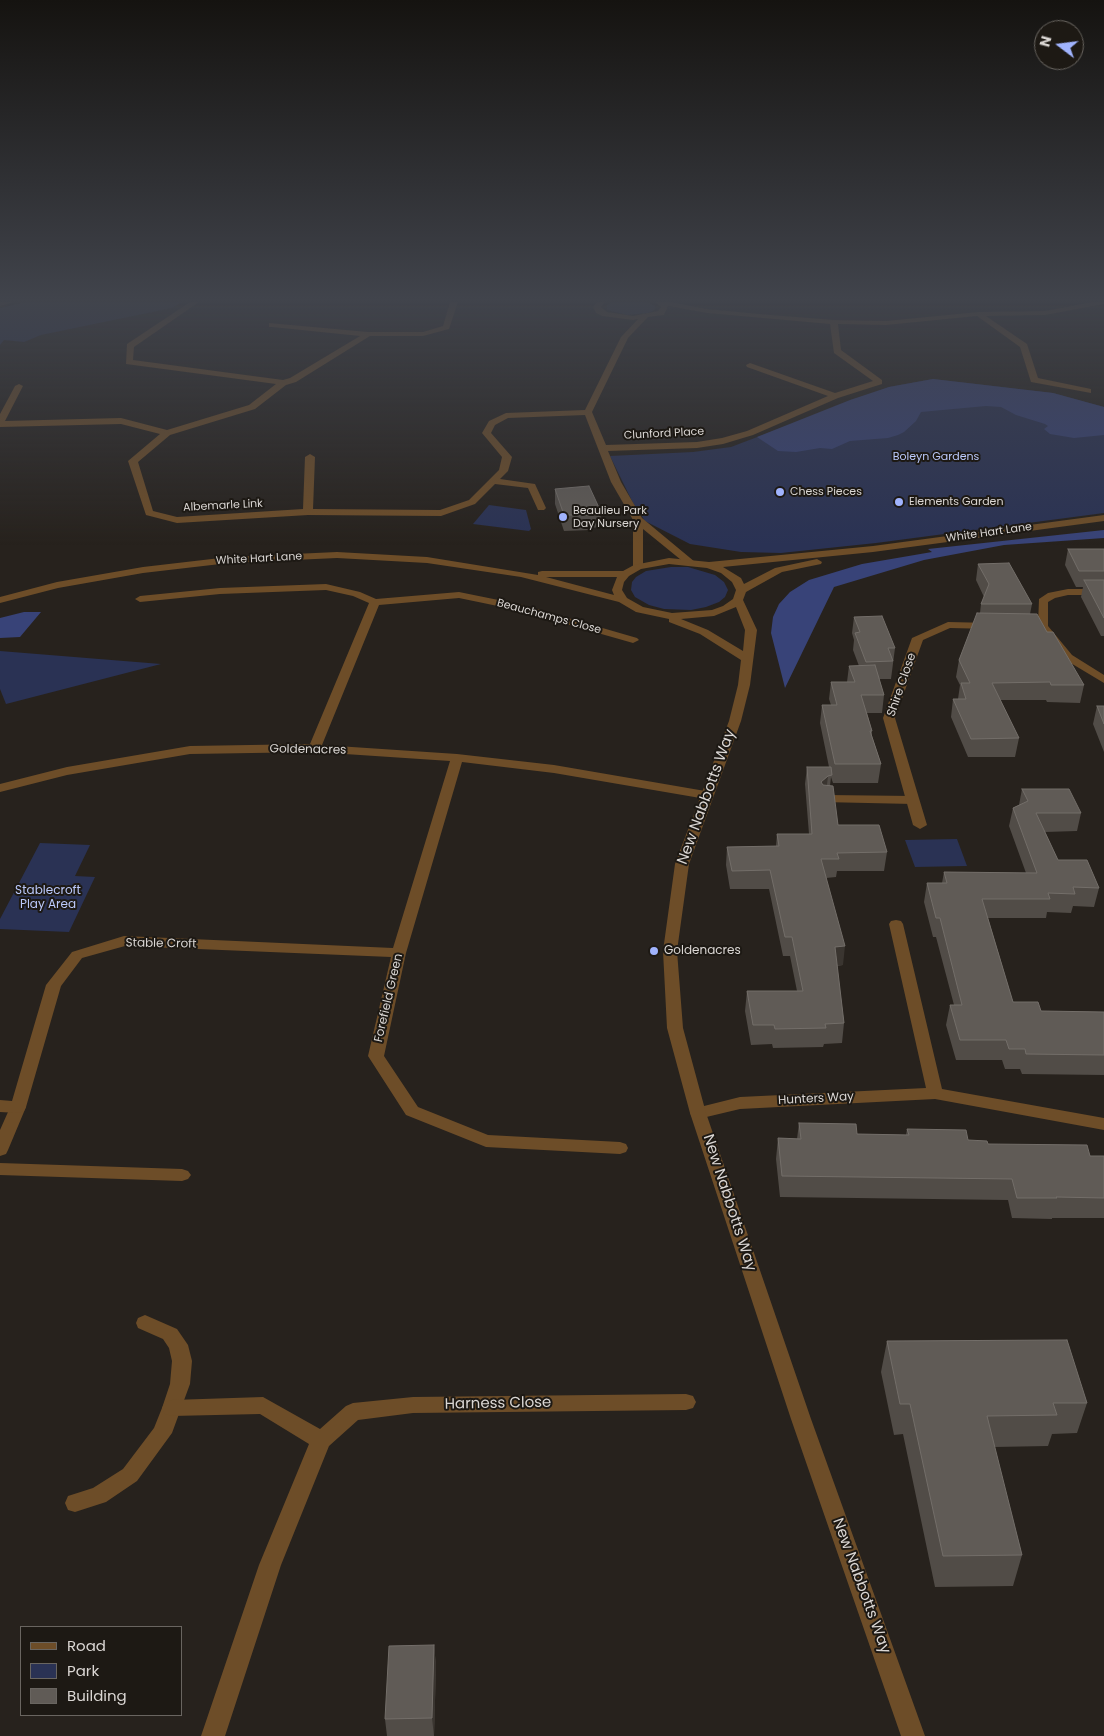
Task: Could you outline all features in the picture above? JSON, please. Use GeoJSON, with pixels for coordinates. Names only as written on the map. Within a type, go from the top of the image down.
{"type":"FeatureCollection","features":[{"type":"Feature","properties":{"kind":"street"},"geometry":{"type":"LineString","coordinates":[[276,383],[283,384]]}},
{"type":"Feature","properties":{"kind":"street"},"geometry":{"type":"LineString","coordinates":[[599,383],[588,412],[616,482],[638,520],[690,562]]}},
{"type":"Feature","properties":{"kind":"street"},"geometry":{"type":"LineString","coordinates":[[800,383],[836,396]]}},
{"type":"Feature","properties":{"kind":"street","name":"Clunford Place"},"geometry":{"type":"LineString","coordinates":[[604,448],[697,445],[723,441],[750,433],[836,396],[875,383]]}},
{"type":"Feature","properties":{"kind":"street"},"geometry":{"type":"LineString","coordinates":[[1049,383],[1088,391]]}},
{"type":"Feature","properties":{"kind":"street","name":"Albemarle Link"},"geometry":{"type":"LineString","coordinates":[[283,384],[252,407],[167,433],[133,461],[148,513],[177,520],[308,512],[441,513],[472,502],[503,471],[508,457],[486,433],[492,423],[506,416],[588,412]]}},
{"type":"Feature","properties":{"kind":"street"},"geometry":{"type":"LineString","coordinates":[[19,386],[0,423],[121,421],[167,433]]}},
{"type":"Feature","properties":{"kind":"street"},"geometry":{"type":"LineString","coordinates":[[308,512],[310,457]]}},
{"type":"Feature","properties":{"kind":"street"},"geometry":{"type":"LineString","coordinates":[[494,480],[532,486],[541,508]]}},
{"type":"Feature","properties":{"kind":"street","name":"White Hart Lane"},"geometry":{"type":"LineString","coordinates":[[709,565],[874,548],[1104,518]]}},
{"type":"Feature","properties":{"kind":"street"},"geometry":{"type":"LineString","coordinates":[[638,520],[638,567]]}},
{"type":"Feature","properties":{"kind":"street","name":"White Hart Lane"},"geometry":{"type":"LineString","coordinates":[[740,595],[779,570],[874,548]]}},
{"type":"Feature","properties":{"kind":"street","name":"White Hart Lane"},"geometry":{"type":"LineString","coordinates":[[0,600],[57,585],[143,570],[261,558],[337,555],[417,560],[521,574],[623,600]]}},
{"type":"Feature","properties":{"kind":"street"},"geometry":{"type":"LineString","coordinates":[[709,565],[690,562],[655,562],[638,567],[625,574],[619,580],[617,590],[623,600],[640,610],[660,615],[704,632],[747,659]]}},
{"type":"Feature","properties":{"kind":"street","name":"New Nabbotts Way"},"geometry":{"type":"LineString","coordinates":[[709,565],[726,572],[737,580],[751,630],[744,685],[735,721],[682,864],[670,951],[675,1028],[698,1112],[801,1419],[913,1736]]}},
{"type":"Feature","properties":{"kind":"street","name":"White Hart Lane"},"geometry":{"type":"LineString","coordinates":[[521,574],[625,574]]}},
{"type":"Feature","properties":{"kind":"street","name":"Beauchamps Close"},"geometry":{"type":"LineString","coordinates":[[140,599],[220,591],[326,587],[356,594],[375,602],[459,595],[519,607],[633,640]]}},
{"type":"Feature","properties":{"kind":"street"},"geometry":{"type":"LineString","coordinates":[[1104,592],[1068,592],[1052,595],[1043,601],[1038,626],[1068,657],[1104,680]]}},
{"type":"Feature","properties":{"kind":"street"},"geometry":{"type":"LineString","coordinates":[[660,615],[694,616],[714,613],[728,608],[740,595]]}},
{"type":"Feature","properties":{"kind":"street"},"geometry":{"type":"LineString","coordinates":[[315,748],[375,602]]}},
{"type":"Feature","properties":{"kind":"street","name":"Shire Close"},"geometry":{"type":"LineString","coordinates":[[920,825],[888,718],[918,638],[948,625],[1005,626]]}},
{"type":"Feature","properties":{"kind":"street","name":"Goldenacres"},"geometry":{"type":"LineString","coordinates":[[0,788],[67,771],[190,750],[315,748],[457,758],[554,769],[706,795]]}},
{"type":"Feature","properties":{"kind":"street","name":"Forefield Green"},"geometry":{"type":"LineString","coordinates":[[457,758],[399,953],[376,1056],[412,1111],[486,1142],[620,1148]]}},
{"type":"Feature","properties":{"kind":"street"},"geometry":{"type":"LineString","coordinates":[[827,799],[913,800]]}},
{"type":"Feature","properties":{"kind":"street"},"geometry":{"type":"LineString","coordinates":[[896,924],[935,1093]]}},
{"type":"Feature","properties":{"kind":"street","name":"Stable Croft"},"geometry":{"type":"LineString","coordinates":[[0,1150],[18,1107],[54,985],[77,955],[124,942],[399,953]]}},
{"type":"Feature","properties":{"kind":"street","name":"Hunters Way"},"geometry":{"type":"LineString","coordinates":[[698,1112],[740,1104],[935,1093],[1104,1124]]}},
{"type":"Feature","properties":{"kind":"street"},"geometry":{"type":"LineString","coordinates":[[0,1106],[18,1107]]}},
{"type":"Feature","properties":{"kind":"street"},"geometry":{"type":"LineString","coordinates":[[0,1169],[182,1175]]}},
{"type":"Feature","properties":{"kind":"street"},"geometry":{"type":"LineString","coordinates":[[75,1503],[98,1494],[130,1475],[162,1433],[172,1408],[180,1384],[182,1361],[178,1345],[170,1334],[145,1323]]}},
{"type":"Feature","properties":{"kind":"street","name":"Harness Close"},"geometry":{"type":"LineString","coordinates":[[213,1736],[270,1565],[321,1440],[353,1412],[413,1405],[686,1402]]}},
{"type":"Feature","properties":{"kind":"street"},"geometry":{"type":"LineString","coordinates":[[172,1408],[263,1405],[321,1440]]}},
{"type":"Feature","properties":{"kind":"green space","name":"Boleyn Gardens"},"geometry":{"type":"Polygon","coordinates":[[[911,383],[967,383],[1053,393],[1104,407],[1104,513],[876,543],[781,553],[741,552],[690,544],[645,521],[633,503],[610,456],[693,452],[731,447],[889,387],[911,383]]]}},
{"type":"Feature","properties":{"kind":"green space"},"geometry":{"type":"Polygon","coordinates":[[[489,505],[526,510],[531,529],[529,531],[473,524],[489,505]]]}},
{"type":"Feature","properties":{"kind":"green space"},"geometry":{"type":"Polygon","coordinates":[[[671,567],[688,567],[715,575],[724,582],[728,590],[725,597],[719,602],[706,607],[691,610],[664,609],[649,605],[635,597],[631,590],[632,582],[636,577],[646,571],[671,567]]]}},
{"type":"Feature","properties":{"kind":"green space"},"geometry":{"type":"Polygon","coordinates":[[[0,651],[161,664],[6,704],[0,689],[0,651]]]}},
{"type":"Feature","properties":{"kind":"green space"},"geometry":{"type":"Polygon","coordinates":[[[957,839],[967,866],[915,867],[905,840],[957,839]]]}},
{"type":"Feature","properties":{"kind":"green space","name":"Stablecroft Play Area"},"geometry":{"type":"Polygon","coordinates":[[[40,843],[90,845],[75,876],[95,877],[69,932],[0,929],[0,919],[40,843]]]}},
{"type":"Feature","properties":{"kind":"shaded area"},"geometry":{"type":"Polygon","coordinates":[[[911,383],[967,383],[1053,393],[1104,407],[1104,435],[1074,438],[1050,434],[1044,429],[1048,426],[1045,424],[1016,415],[1001,407],[986,406],[921,412],[916,421],[898,435],[888,438],[850,441],[832,449],[820,448],[796,452],[778,451],[757,437],[850,400],[889,387],[911,383]]]}},
{"type":"Feature","properties":{"kind":"shaded area"},"geometry":{"type":"Polygon","coordinates":[[[1104,530],[1104,538],[1004,545],[924,560],[834,587],[785,688],[771,633],[773,617],[779,604],[790,592],[809,580],[862,564],[932,552],[928,549],[1104,530]]]}},
{"type":"Feature","properties":{"kind":"shaded area"},"geometry":{"type":"Polygon","coordinates":[[[24,612],[41,612],[20,637],[0,638],[0,618],[24,612]]]}},
{"type":"Feature","properties":{"kind":"building"},"geometry":{"type":"Polygon","coordinates":[[[589,486],[601,512],[589,512],[590,515],[564,515],[555,489],[589,486]]]}},
{"type":"Feature","properties":{"kind":"building"},"geometry":{"type":"Polygon","coordinates":[[[1068,549],[1104,549],[1104,571],[1079,571],[1068,549]]]}},
{"type":"Feature","properties":{"kind":"building"},"geometry":{"type":"Polygon","coordinates":[[[1009,563],[1032,604],[981,604],[989,584],[978,564],[1009,563]]]}},
{"type":"Feature","properties":{"kind":"building"},"geometry":{"type":"Polygon","coordinates":[[[1084,580],[1104,580],[1104,618],[1084,580]]]}},
{"type":"Feature","properties":{"kind":"building"},"geometry":{"type":"Polygon","coordinates":[[[977,613],[1037,614],[1047,632],[1053,632],[1084,685],[1051,685],[1050,682],[992,683],[1019,738],[971,739],[953,699],[966,699],[961,683],[970,683],[959,660],[977,613]]]}},
{"type":"Feature","properties":{"kind":"building"},"geometry":{"type":"Polygon","coordinates":[[[882,616],[895,648],[888,648],[893,661],[866,662],[855,633],[860,632],[854,617],[882,616]]]}},
{"type":"Feature","properties":{"kind":"building"},"geometry":{"type":"Polygon","coordinates":[[[875,665],[884,695],[861,695],[881,764],[835,764],[822,705],[837,705],[831,682],[855,682],[849,666],[875,665]]]}},
{"type":"Feature","properties":{"kind":"building"},"geometry":{"type":"Polygon","coordinates":[[[1097,706],[1104,706],[1104,724],[1097,706]]]}},
{"type":"Feature","properties":{"kind":"building"},"geometry":{"type":"Polygon","coordinates":[[[807,767],[831,767],[832,775],[821,782],[823,785],[833,786],[838,825],[879,825],[887,852],[837,853],[839,859],[821,859],[845,946],[835,947],[844,1023],[825,1024],[826,1028],[775,1029],[774,1025],[753,1025],[747,991],[803,991],[792,937],[785,937],[770,870],[732,871],[727,847],[779,846],[777,834],[812,834],[807,767]]]}},
{"type":"Feature","properties":{"kind":"building"},"geometry":{"type":"Polygon","coordinates":[[[1022,789],[1069,789],[1081,813],[1036,813],[1058,860],[1087,860],[1099,888],[1073,887],[1075,894],[1048,893],[1050,899],[982,899],[1013,1002],[1038,1002],[1041,1011],[1104,1012],[1104,1055],[1026,1054],[1025,1049],[1009,1049],[1006,1040],[960,1040],[950,1005],[962,1005],[940,918],[936,918],[927,883],[947,883],[944,872],[1037,873],[1013,808],[1028,801],[1022,789]]]}},
{"type":"Feature","properties":{"kind":"building"},"geometry":{"type":"Polygon","coordinates":[[[799,1123],[856,1124],[857,1134],[909,1135],[907,1129],[966,1130],[968,1140],[987,1141],[988,1144],[1087,1145],[1090,1156],[1104,1156],[1104,1198],[1017,1198],[1012,1179],[782,1176],[778,1138],[801,1139],[799,1123]]]}},
{"type":"Feature","properties":{"kind":"building"},"geometry":{"type":"Polygon","coordinates":[[[1067,1340],[1087,1403],[1053,1403],[1057,1415],[987,1416],[1022,1555],[943,1556],[910,1404],[900,1404],[887,1341],[1067,1340]]]}},
{"type":"Feature","properties":{"kind":"building"},"geometry":{"type":"Polygon","coordinates":[[[434,1645],[432,1718],[385,1719],[389,1646],[434,1645]]]}},
{"type":"Feature","properties":{"kind":"place","name":"Chess Pieces"},"geometry":{"type":"Point","coordinates":[780,492]}},
{"type":"Feature","properties":{"kind":"place","name":"Elements Garden"},"geometry":{"type":"Point","coordinates":[899,502]}},
{"type":"Feature","properties":{"kind":"place","name":"Beaulieu Park Day Nursery"},"geometry":{"type":"Point","coordinates":[563,517]}},
{"type":"Feature","properties":{"kind":"place","name":"Goldenacres"},"geometry":{"type":"Point","coordinates":[654,951]}}]}
